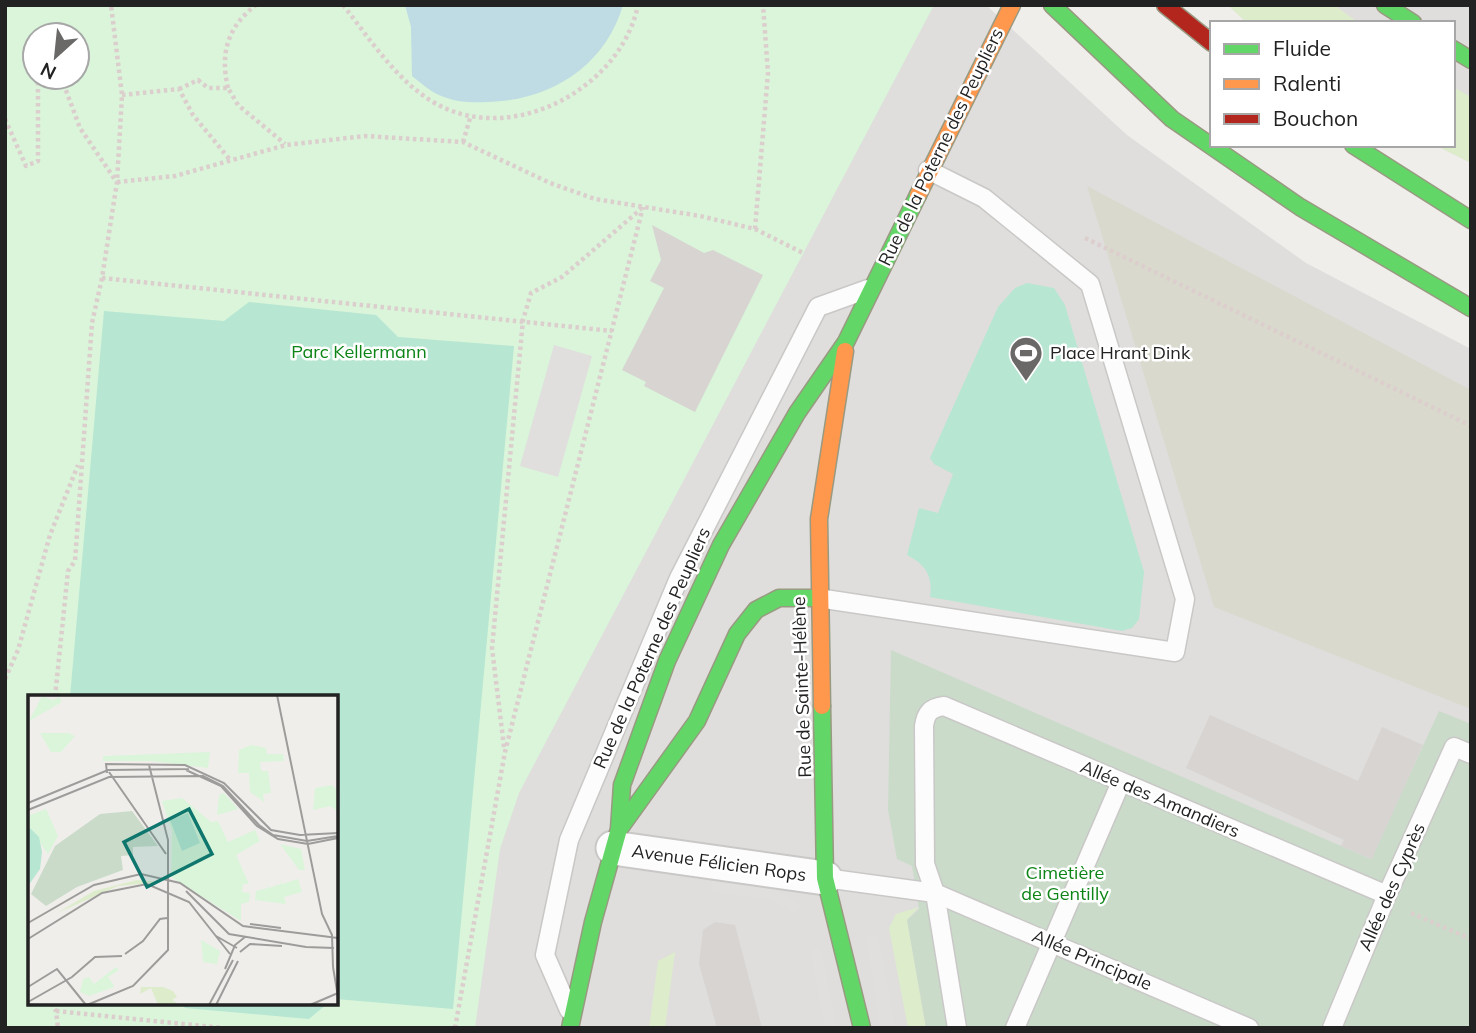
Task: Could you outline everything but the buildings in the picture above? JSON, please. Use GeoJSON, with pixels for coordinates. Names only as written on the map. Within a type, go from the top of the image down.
{"type":"FeatureCollection","features":[{"type":"Feature","properties":{"kind":"main road","name":"Rue de la Poterne des Peupliers"},"geometry":{"type":"LineString","coordinates":[[571,1022],[616,839],[622,785],[667,661],[721,545],[797,413],[846,342],[928,170],[1012,5]]}},
{"type":"Feature","properties":{"kind":"main road"},"geometry":{"type":"LineString","coordinates":[[1052,5],[1171,120],[1210,146]]}},
{"type":"Feature","properties":{"kind":"main road"},"geometry":{"type":"LineString","coordinates":[[1165,5],[1210,42]]}},
{"type":"Feature","properties":{"kind":"main road"},"geometry":{"type":"LineString","coordinates":[[1385,5],[1410,21]]}},
{"type":"Feature","properties":{"kind":"main road"},"geometry":{"type":"LineString","coordinates":[[1455,50],[1471,60]]}},
{"type":"Feature","properties":{"kind":"main road"},"geometry":{"type":"LineString","coordinates":[[1211,147],[1300,207],[1471,308]]}},
{"type":"Feature","properties":{"kind":"main road"},"geometry":{"type":"LineString","coordinates":[[1356,147],[1471,220]]}},
{"type":"Feature","properties":{"kind":"main road","name":"Rue de Sainte-Hélène"},"geometry":{"type":"LineString","coordinates":[[846,342],[819,519],[818,598],[824,664],[825,878],[862,1028]]}},
{"type":"Feature","properties":{"kind":"main road"},"geometry":{"type":"LineString","coordinates":[[616,839],[697,722],[737,634],[756,610],[779,598],[818,598]]}},
{"type":"Feature","properties":{"kind":"street","name":"Avenue Félicien Rops"},"geometry":{"type":"LineString","coordinates":[[616,839],[825,878]]}},
{"type":"Feature","properties":{"kind":"lane"},"geometry":{"type":"LineString","coordinates":[[818,598],[1175,652],[1185,599],[1090,284],[984,198],[928,170]]}},
{"type":"Feature","properties":{"kind":"lane","name":"Rue de la Poterne des Peupliers"},"geometry":{"type":"LineString","coordinates":[[571,1022],[545,955],[569,840],[679,579],[818,307],[871,288]]}},
{"type":"Feature","properties":{"kind":"lane","name":"Allée des Amandiers"},"geometry":{"type":"LineString","coordinates":[[934,893],[925,864],[923,726],[926,716],[933,708],[944,706],[1387,895]]}},
{"type":"Feature","properties":{"kind":"lane","name":"Allée des Cyprès"},"geometry":{"type":"LineString","coordinates":[[1332,1028],[1387,895],[1462,751]]}},
{"type":"Feature","properties":{"kind":"lane"},"geometry":{"type":"LineString","coordinates":[[1015,1028],[1121,782]]}},
{"type":"Feature","properties":{"kind":"lane","name":"Allée Principale"},"geometry":{"type":"LineString","coordinates":[[825,878],[934,893],[1249,1028]]}},
{"type":"Feature","properties":{"kind":"lane"},"geometry":{"type":"LineString","coordinates":[[934,893],[957,1028]]}},
{"type":"Feature","properties":{"kind":"path"},"geometry":{"type":"LineString","coordinates":[[55,695],[68,571],[75,561],[92,323],[117,182],[122,95],[111,5]]}},
{"type":"Feature","properties":{"kind":"path"},"geometry":{"type":"LineString","coordinates":[[256,5],[234,27],[225,45],[223,69],[228,88],[238,105],[286,145]]}},
{"type":"Feature","properties":{"kind":"path"},"geometry":{"type":"LineString","coordinates":[[343,5],[416,90],[450,111],[496,117],[528,114],[554,106],[578,92],[623,47],[635,24],[638,5]]}},
{"type":"Feature","properties":{"kind":"path"},"geometry":{"type":"LineString","coordinates":[[755,229],[768,73],[763,5]]}},
{"type":"Feature","properties":{"kind":"path"},"geometry":{"type":"LineString","coordinates":[[122,95],[178,89],[198,80],[208,88],[228,88]]}},
{"type":"Feature","properties":{"kind":"path"},"geometry":{"type":"LineString","coordinates":[[178,89],[193,115],[231,161]]}},
{"type":"Feature","properties":{"kind":"path"},"geometry":{"type":"LineString","coordinates":[[5,119],[26,166],[38,161],[38,91]]}},
{"type":"Feature","properties":{"kind":"path"},"geometry":{"type":"LineString","coordinates":[[66,91],[80,128],[117,182]]}},
{"type":"Feature","properties":{"kind":"path"},"geometry":{"type":"LineString","coordinates":[[463,142],[471,115]]}},
{"type":"Feature","properties":{"kind":"path"},"geometry":{"type":"LineString","coordinates":[[117,182],[175,176],[286,145],[365,136],[463,142],[561,187],[595,199],[755,229],[803,253]]}},
{"type":"Feature","properties":{"kind":"path"},"geometry":{"type":"LineString","coordinates":[[505,752],[492,648],[523,320],[531,293],[562,277],[643,207]]}},
{"type":"Feature","properties":{"kind":"path"},"geometry":{"type":"LineString","coordinates":[[455,1028],[505,752],[643,207]]}},
{"type":"Feature","properties":{"kind":"path"},"geometry":{"type":"LineString","coordinates":[[1075,233],[1471,426]]}},
{"type":"Feature","properties":{"kind":"path"},"geometry":{"type":"LineString","coordinates":[[102,278],[612,331]]}},
{"type":"Feature","properties":{"kind":"path"},"geometry":{"type":"LineString","coordinates":[[5,680],[18,650],[50,535],[80,462]]}},
{"type":"Feature","properties":{"kind":"path"},"geometry":{"type":"LineString","coordinates":[[1387,895],[1395,906],[1471,939]]}},
{"type":"Feature","properties":{"kind":"path"},"geometry":{"type":"LineString","coordinates":[[52,1005],[56,1011],[58,1028]]}},
{"type":"Feature","properties":{"kind":"path"},"geometry":{"type":"LineString","coordinates":[[56,1011],[223,1028]]}},
{"type":"Feature","properties":{"kind":"shaded area"},"geometry":{"type":"Polygon","coordinates":[[[5,5],[986,5],[1127,135],[1306,263],[1471,349],[1471,1028],[5,1028],[5,5]]]}},
{"type":"Feature","properties":{"kind":"shaded area"},"geometry":{"type":"Polygon","coordinates":[[[1228,5],[1471,5],[1471,163],[1439,147],[1455,147],[1455,21],[1245,21],[1228,5]]]}},
{"type":"Feature","properties":{"kind":"shaded area"},"geometry":{"type":"Polygon","coordinates":[[[1087,186],[1471,390],[1471,709],[1214,607],[1087,186]]]}},
{"type":"Feature","properties":{"kind":"shaded area"},"geometry":{"type":"Polygon","coordinates":[[[554,345],[592,356],[558,477],[520,466],[554,345]]]}},
{"type":"Feature","properties":{"kind":"shaded area"},"geometry":{"type":"Polygon","coordinates":[[[712,882],[776,890],[801,905],[795,913],[769,899],[711,892],[712,882]]]}},
{"type":"Feature","properties":{"kind":"shaded area"},"geometry":{"type":"Polygon","coordinates":[[[878,936],[895,1028],[880,1028],[866,937],[878,936]]]}},
{"type":"Feature","properties":{"kind":"shaded area"},"geometry":{"type":"Polygon","coordinates":[[[821,948],[836,1028],[825,1028],[810,950],[821,948]]]}},
{"type":"Feature","properties":{"kind":"green space","name":"Parc Kellermann"},"geometry":{"type":"Polygon","coordinates":[[[5,5],[934,5],[519,793],[500,849],[475,1028],[5,1028],[5,5]]]}},
{"type":"Feature","properties":{"kind":"green space"},"geometry":{"type":"Polygon","coordinates":[[[1228,5],[1334,5],[1356,21],[1245,21],[1228,5]]]}},
{"type":"Feature","properties":{"kind":"green space"},"geometry":{"type":"Polygon","coordinates":[[[1455,88],[1471,97],[1471,163],[1439,147],[1455,147],[1455,88]]]}},
{"type":"Feature","properties":{"kind":"green space","name":"Place Hrant Dink"},"geometry":{"type":"Polygon","coordinates":[[[1027,283],[1054,288],[1065,305],[1144,572],[1139,619],[1132,628],[1122,631],[930,597],[927,572],[907,555],[919,508],[938,513],[953,474],[934,464],[930,458],[998,307],[1015,288],[1027,283]]]}},
{"type":"Feature","properties":{"kind":"green space"},"geometry":{"type":"Polygon","coordinates":[[[249,302],[376,315],[398,337],[514,346],[453,1009],[338,999],[338,695],[70,695],[104,311],[224,321],[249,302]]]}},
{"type":"Feature","properties":{"kind":"green space","name":"Cimetière de Gentilly"},"geometry":{"type":"Polygon","coordinates":[[[891,650],[1371,859],[1439,711],[1471,724],[1471,1028],[926,1028],[907,920],[919,909],[912,866],[897,859],[888,810],[891,650]]]}},
{"type":"Feature","properties":{"kind":"green space"},"geometry":{"type":"Polygon","coordinates":[[[919,907],[907,920],[926,1028],[908,1028],[889,928],[896,914],[919,907]]]}},
{"type":"Feature","properties":{"kind":"green space"},"geometry":{"type":"Polygon","coordinates":[[[675,952],[665,1028],[649,1028],[658,961],[675,952]]]}},
{"type":"Feature","properties":{"kind":"green space"},"geometry":{"type":"Polygon","coordinates":[[[183,1005],[326,1005],[309,1019],[185,1008],[183,1005]]]}},
{"type":"Feature","properties":{"kind":"water"},"geometry":{"type":"Polygon","coordinates":[[[405,5],[623,5],[615,27],[603,46],[572,76],[532,95],[510,100],[465,102],[440,95],[412,76],[411,27],[405,5]]]}},
{"type":"Feature","properties":{"kind":"traffic: fast"},"geometry":{"type":"LineString","coordinates":[[1052,5],[1172,119],[1210,145]]}},
{"type":"Feature","properties":{"kind":"traffic: fast"},"geometry":{"type":"LineString","coordinates":[[1385,5],[1410,21]]}},
{"type":"Feature","properties":{"kind":"traffic: fast"},"geometry":{"type":"LineString","coordinates":[[1455,50],[1471,60]]}},
{"type":"Feature","properties":{"kind":"traffic: fast"},"geometry":{"type":"LineString","coordinates":[[1213,147],[1300,207],[1471,308]]}},
{"type":"Feature","properties":{"kind":"traffic: fast"},"geometry":{"type":"LineString","coordinates":[[1356,147],[1471,220]]}},
{"type":"Feature","properties":{"kind":"traffic: fast"},"geometry":{"type":"LineString","coordinates":[[570,1028],[593,922],[619,829],[622,785],[667,661],[721,545],[797,413],[846,342],[918,195]]}},
{"type":"Feature","properties":{"kind":"traffic: fast"},"geometry":{"type":"LineString","coordinates":[[620,828],[697,721],[737,634],[756,610],[779,598],[818,598]]}},
{"type":"Feature","properties":{"kind":"traffic: fast"},"geometry":{"type":"LineString","coordinates":[[822,706],[825,878],[862,1028]]}},
{"type":"Feature","properties":{"kind":"traffic: slow"},"geometry":{"type":"LineString","coordinates":[[918,195],[1012,5]]}},
{"type":"Feature","properties":{"kind":"traffic: slow"},"geometry":{"type":"LineString","coordinates":[[822,706],[819,519],[845,351]]}},
{"type":"Feature","properties":{"kind":"traffic: jam"},"geometry":{"type":"LineString","coordinates":[[1165,5],[1210,41]]}},
{"type":"Feature","properties":{"kind":"place","name":"Place Hrant Dink"},"geometry":{"type":"Point","coordinates":[1026,383]}}]}
